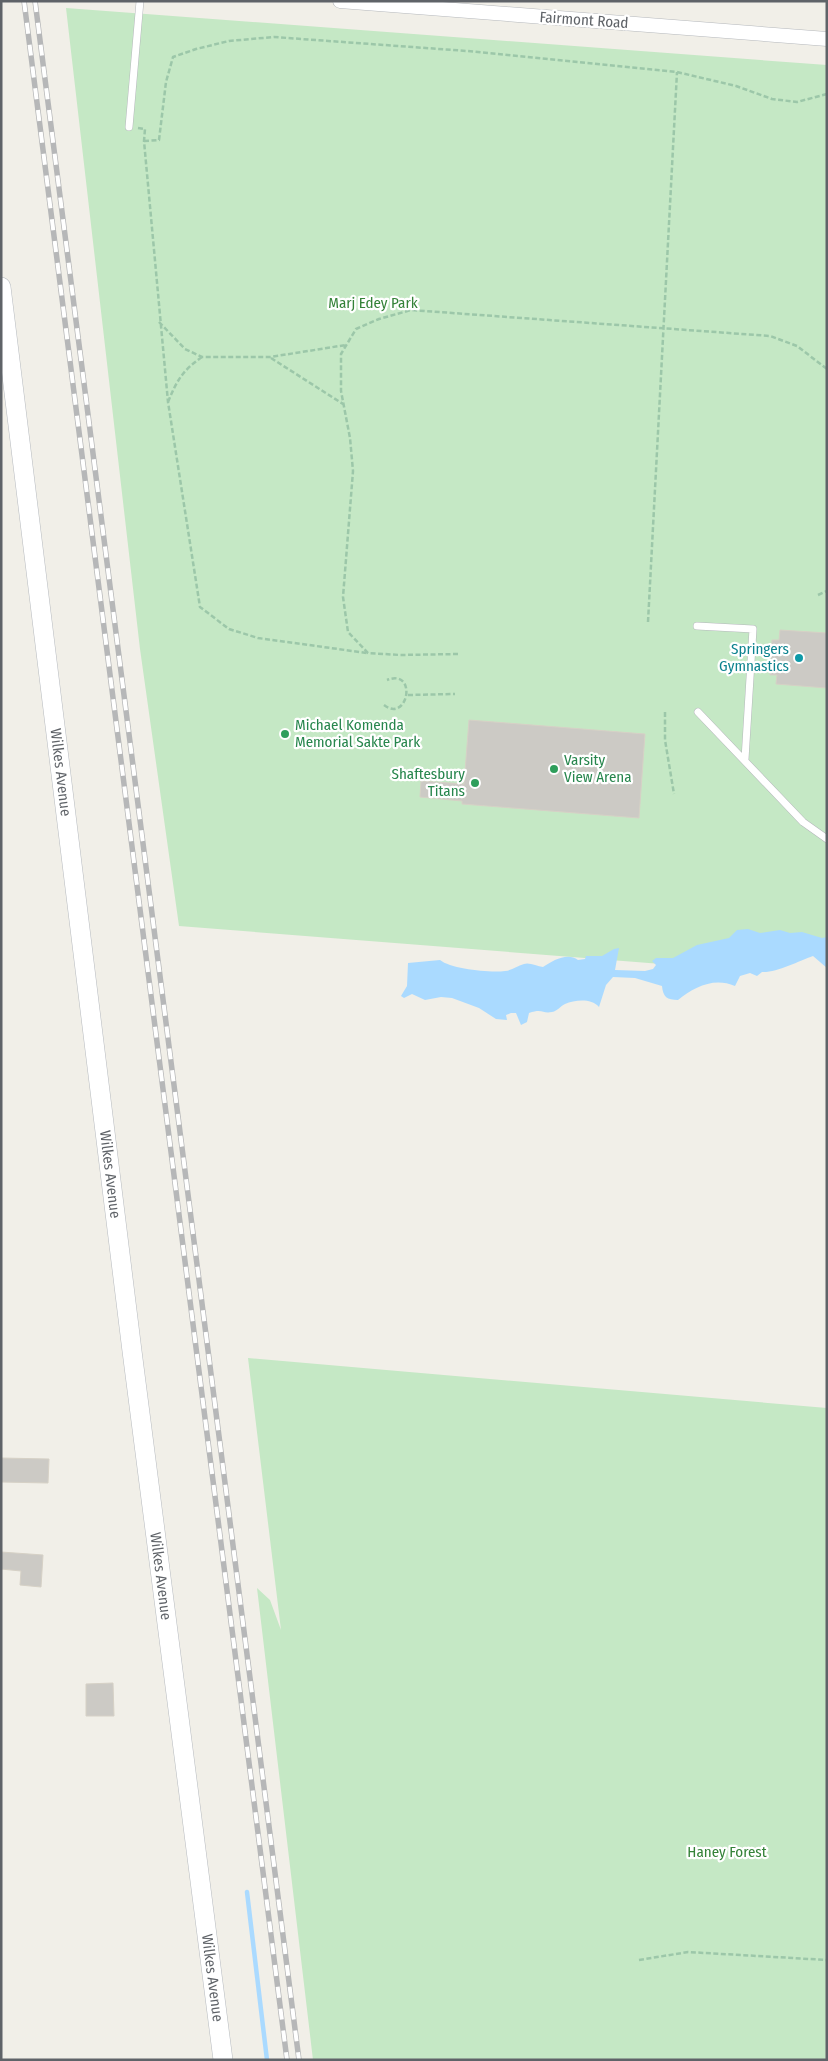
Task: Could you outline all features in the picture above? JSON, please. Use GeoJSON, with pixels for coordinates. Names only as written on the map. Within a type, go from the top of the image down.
{"type":"FeatureCollection","features":[{"type":"Feature","properties":{"kind":"main road","name":"Wilkes Avenue"},"geometry":{"type":"LineString","coordinates":[[1,287],[131,1341],[223,2060]]}},
{"type":"Feature","properties":{"kind":"street","name":"Fairmont Road"},"geometry":{"type":"LineString","coordinates":[[340,1],[827,39]]}},
{"type":"Feature","properties":{"kind":"lane"},"geometry":{"type":"LineString","coordinates":[[129,127],[140,1]]}},
{"type":"Feature","properties":{"kind":"lane"},"geometry":{"type":"LineString","coordinates":[[697,626],[753,630],[745,760]]}},
{"type":"Feature","properties":{"kind":"lane"},"geometry":{"type":"LineString","coordinates":[[698,712],[803,822],[827,839]]}},
{"type":"Feature","properties":{"kind":"path"},"geometry":{"type":"LineString","coordinates":[[144,141],[159,140],[166,82],[173,57],[229,41],[284,38],[467,51],[677,72],[736,86],[772,99],[797,102],[827,94]]}},
{"type":"Feature","properties":{"kind":"path"},"geometry":{"type":"LineString","coordinates":[[648,622],[677,72]]}},
{"type":"Feature","properties":{"kind":"path"},"geometry":{"type":"LineString","coordinates":[[129,127],[145,129],[144,141],[168,402],[200,607],[229,629],[258,638],[368,653],[400,655],[458,654]]}},
{"type":"Feature","properties":{"kind":"path"},"geometry":{"type":"LineString","coordinates":[[368,653],[348,632],[343,597],[352,471],[350,438],[340,391],[341,354],[356,329],[379,318],[410,310],[770,336],[797,346],[827,369]]}},
{"type":"Feature","properties":{"kind":"path"},"geometry":{"type":"LineString","coordinates":[[160,322],[186,349],[202,356],[270,357],[346,345]]}},
{"type":"Feature","properties":{"kind":"path"},"geometry":{"type":"LineString","coordinates":[[168,402],[175,383],[187,367],[202,356]]}},
{"type":"Feature","properties":{"kind":"path"},"geometry":{"type":"LineString","coordinates":[[270,357],[343,404]]}},
{"type":"Feature","properties":{"kind":"path"},"geometry":{"type":"LineString","coordinates":[[818,594],[827,591]]}},
{"type":"Feature","properties":{"kind":"path"},"geometry":{"type":"LineString","coordinates":[[384,705],[391,708],[399,707],[408,695],[407,689],[400,680],[395,678],[387,680]]}},
{"type":"Feature","properties":{"kind":"path"},"geometry":{"type":"LineString","coordinates":[[408,695],[455,694]]}},
{"type":"Feature","properties":{"kind":"path"},"geometry":{"type":"LineString","coordinates":[[665,712],[665,740],[674,794]]}},
{"type":"Feature","properties":{"kind":"path"},"geometry":{"type":"LineString","coordinates":[[639,1960],[688,1952],[827,1960]]}},
{"type":"Feature","properties":{"kind":"green space","name":"Marj Edey Park"},"geometry":{"type":"Polygon","coordinates":[[[66,8],[827,65],[827,938],[687,966],[179,926],[140,649],[66,8]]]}},
{"type":"Feature","properties":{"kind":"green space","name":"Haney Forest"},"geometry":{"type":"Polygon","coordinates":[[[248,1358],[827,1408],[827,2060],[313,2060],[257,1588],[270,1600],[281,1630],[248,1358]]]}},
{"type":"Feature","properties":{"kind":"water"},"geometry":{"type":"Polygon","coordinates":[[[748,929],[760,933],[780,930],[790,933],[802,932],[822,938],[827,937],[827,968],[813,956],[781,969],[762,972],[757,976],[750,973],[740,976],[735,986],[727,983],[712,983],[698,987],[678,1000],[666,997],[662,986],[635,978],[613,977],[606,985],[599,1007],[587,1001],[573,1002],[565,1004],[552,1012],[537,1011],[529,1013],[527,1022],[521,1025],[516,1013],[506,1015],[507,1020],[496,1019],[479,1008],[452,998],[441,997],[425,1000],[412,994],[404,998],[401,996],[407,986],[408,963],[440,960],[453,966],[471,970],[505,971],[526,964],[543,967],[565,957],[578,960],[585,959],[586,956],[602,956],[619,948],[615,970],[645,971],[653,969],[656,965],[652,961],[656,958],[673,958],[697,945],[729,938],[737,930],[748,929]]]}},
{"type":"Feature","properties":{"kind":"building","name":"Springers Gymnastics"},"geometry":{"type":"Polygon","coordinates":[[[780,630],[827,633],[827,688],[776,684],[777,675],[770,675],[772,640],[779,640],[780,630]]]}},
{"type":"Feature","properties":{"kind":"building","name":"Varsity View Arena"},"geometry":{"type":"Polygon","coordinates":[[[469,720],[645,734],[639,818],[462,804],[462,801],[420,797],[421,781],[464,784],[469,720]]]}},
{"type":"Feature","properties":{"kind":"building"},"geometry":{"type":"Polygon","coordinates":[[[1,1458],[49,1459],[48,1483],[1,1482],[1,1458]]]}},
{"type":"Feature","properties":{"kind":"building"},"geometry":{"type":"Polygon","coordinates":[[[1,1552],[43,1555],[41,1587],[20,1585],[21,1571],[1,1569],[1,1552]]]}},
{"type":"Feature","properties":{"kind":"building"},"geometry":{"type":"Polygon","coordinates":[[[113,1683],[114,1716],[86,1716],[86,1684],[113,1683]]]}},
{"type":"Feature","properties":{"kind":"waterway"},"geometry":{"type":"LineString","coordinates":[[247,1892],[267,2060]]}},
{"type":"Feature","properties":{"kind":"railway"},"geometry":{"type":"LineString","coordinates":[[24,1],[287,2060]]}},
{"type":"Feature","properties":{"kind":"railway"},"geometry":{"type":"LineString","coordinates":[[35,1],[299,2060]]}},
{"type":"Feature","properties":{"kind":"place","name":"Springers Gymnastics"},"geometry":{"type":"Point","coordinates":[799,658]}},
{"type":"Feature","properties":{"kind":"place","name":"Michael Komenda Memorial Sakte Park"},"geometry":{"type":"Point","coordinates":[285,734]}},
{"type":"Feature","properties":{"kind":"place","name":"Varsity View Arena"},"geometry":{"type":"Point","coordinates":[554,769]}},
{"type":"Feature","properties":{"kind":"place","name":"Shaftesbury Titans"},"geometry":{"type":"Point","coordinates":[475,783]}}]}
